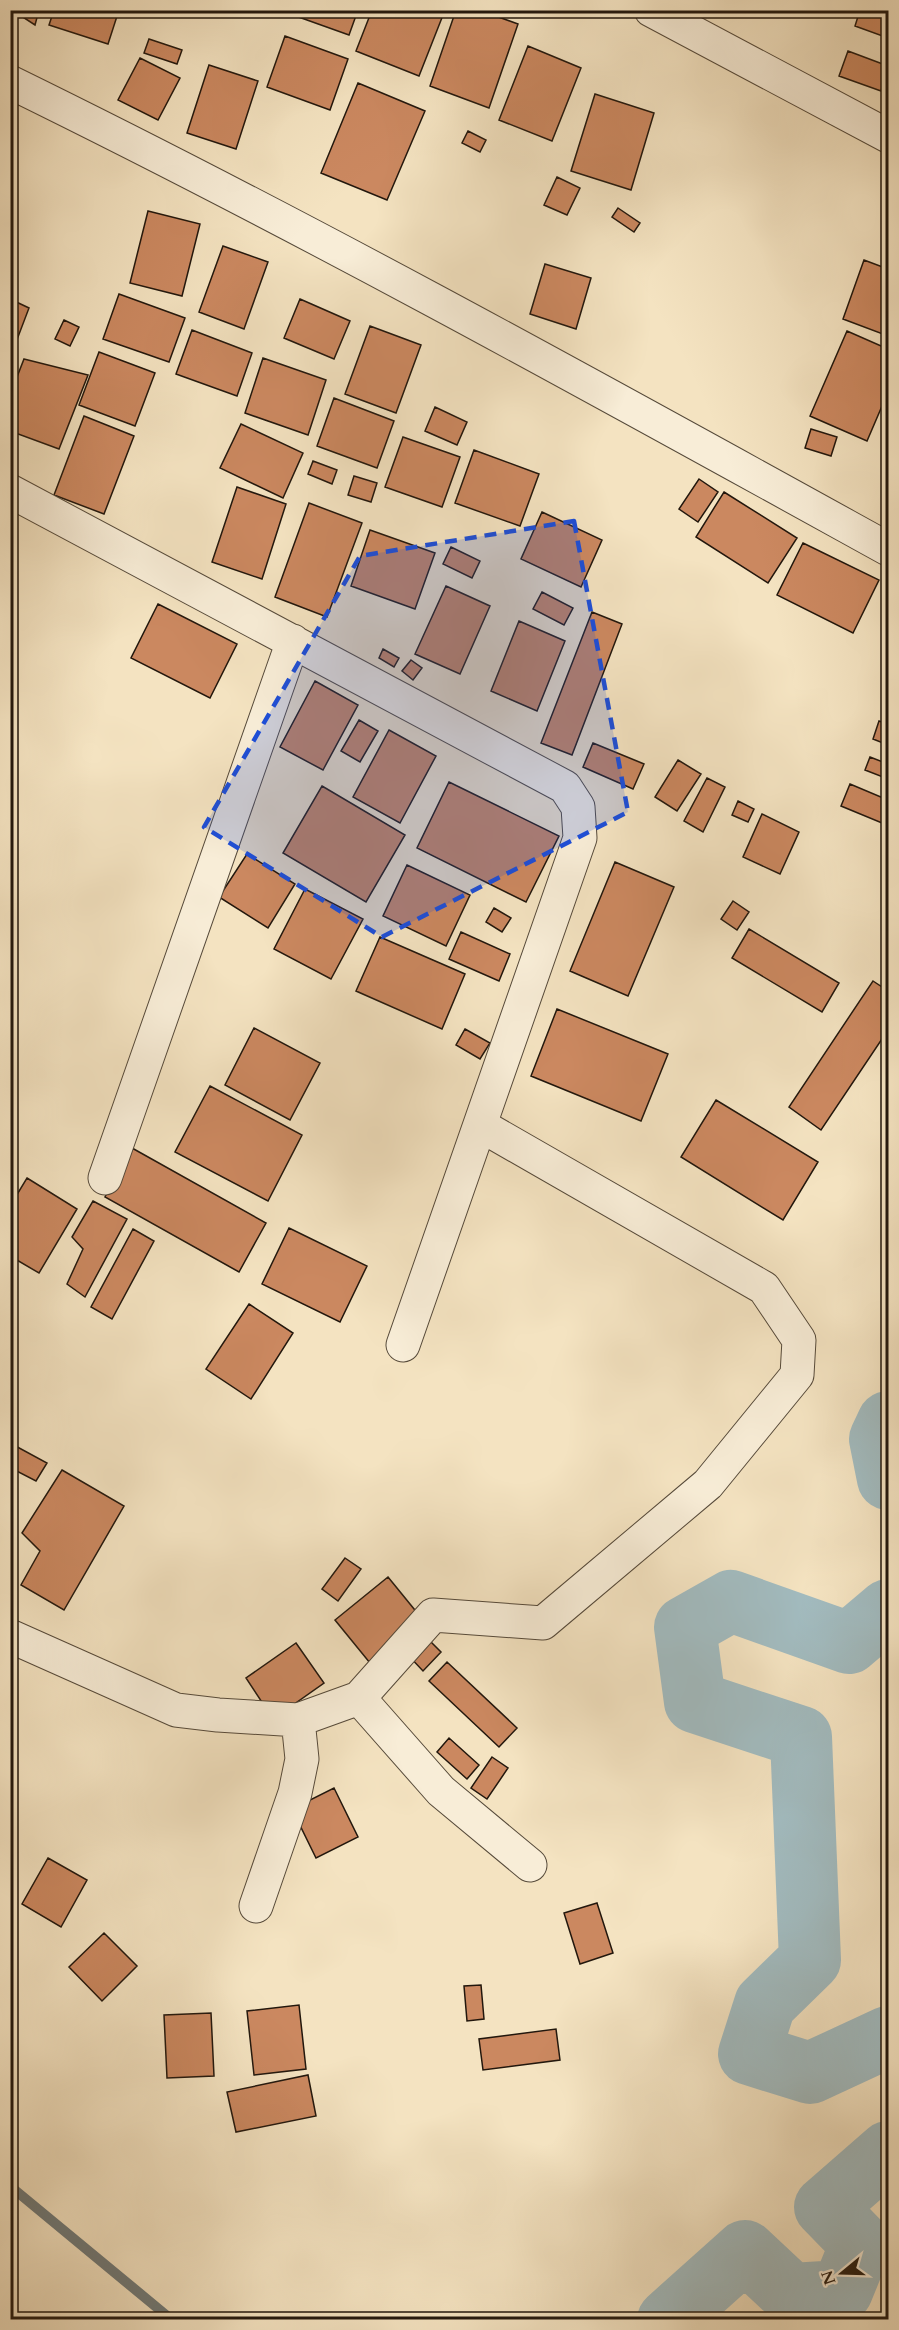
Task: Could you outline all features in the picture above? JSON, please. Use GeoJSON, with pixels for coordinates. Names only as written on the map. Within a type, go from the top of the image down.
{"type":"FeatureCollection","features":[{"type":"Feature","properties":{"kind":"street"},"geometry":{"type":"LineString","coordinates":[[651,10],[888,136]]}},
{"type":"Feature","properties":{"kind":"street"},"geometry":{"type":"LineString","coordinates":[[10,82],[147,149],[509,340],[888,549]]}},
{"type":"Feature","properties":{"kind":"street"},"geometry":{"type":"LineString","coordinates":[[10,491],[565,787],[578,807],[580,838],[403,1345]]}},
{"type":"Feature","properties":{"kind":"street"},"geometry":{"type":"LineString","coordinates":[[105,1178],[293,641]]}},
{"type":"Feature","properties":{"kind":"street"},"geometry":{"type":"LineString","coordinates":[[10,1636],[176,1710],[298,1720],[359,1698],[433,1615],[543,1623],[708,1484],[797,1375],[799,1340],[764,1288],[480,1125]]}},
{"type":"Feature","properties":{"kind":"street"},"geometry":{"type":"LineString","coordinates":[[359,1698],[441,1791],[530,1864]]}},
{"type":"Feature","properties":{"kind":"street"},"geometry":{"type":"LineString","coordinates":[[256,1906],[295,1793],[302,1759],[298,1720]]}},
{"type":"Feature","properties":{"kind":"highlighted area"},"geometry":{"type":"Polygon","coordinates":[[[574,521],[628,812],[382,937],[204,827],[360,556],[574,521]]]}},
{"type":"Feature","properties":{"kind":"building"},"geometry":{"type":"Polygon","coordinates":[[[12,10],[39,10],[35,25],[12,10]]]}},
{"type":"Feature","properties":{"kind":"building"},"geometry":{"type":"Polygon","coordinates":[[[54,10],[119,10],[108,44],[49,25],[54,10]]]}},
{"type":"Feature","properties":{"kind":"building"},"geometry":{"type":"Polygon","coordinates":[[[295,10],[358,10],[349,35],[293,15],[295,10]]]}},
{"type":"Feature","properties":{"kind":"building"},"geometry":{"type":"Polygon","coordinates":[[[372,10],[445,10],[419,76],[356,51],[372,10]]]}},
{"type":"Feature","properties":{"kind":"building"},"geometry":{"type":"Polygon","coordinates":[[[456,10],[479,10],[518,24],[489,108],[430,86],[456,10]]]}},
{"type":"Feature","properties":{"kind":"building"},"geometry":{"type":"Polygon","coordinates":[[[860,10],[888,10],[888,38],[855,26],[860,10]]]}},
{"type":"Feature","properties":{"kind":"building"},"geometry":{"type":"Polygon","coordinates":[[[285,36],[348,59],[330,110],[267,87],[285,36]]]}},
{"type":"Feature","properties":{"kind":"building"},"geometry":{"type":"Polygon","coordinates":[[[149,39],[182,50],[177,64],[144,53],[149,39]]]}},
{"type":"Feature","properties":{"kind":"building"},"geometry":{"type":"Polygon","coordinates":[[[528,46],[581,68],[552,141],[499,120],[528,46]]]}},
{"type":"Feature","properties":{"kind":"building"},"geometry":{"type":"Polygon","coordinates":[[[848,51],[888,66],[881,91],[839,76],[848,51]]]}},
{"type":"Feature","properties":{"kind":"building"},"geometry":{"type":"Polygon","coordinates":[[[140,58],[180,78],[158,120],[118,100],[140,58]]]}},
{"type":"Feature","properties":{"kind":"building"},"geometry":{"type":"Polygon","coordinates":[[[209,65],[258,81],[236,149],[187,133],[209,65]]]}},
{"type":"Feature","properties":{"kind":"building"},"geometry":{"type":"Polygon","coordinates":[[[358,83],[425,111],[387,200],[321,173],[358,83]]]}},
{"type":"Feature","properties":{"kind":"building"},"geometry":{"type":"Polygon","coordinates":[[[595,94],[654,113],[631,190],[571,171],[595,94]]]}},
{"type":"Feature","properties":{"kind":"building"},"geometry":{"type":"Polygon","coordinates":[[[468,131],[486,140],[480,152],[462,143],[468,131]]]}},
{"type":"Feature","properties":{"kind":"building"},"geometry":{"type":"Polygon","coordinates":[[[557,177],[580,188],[567,215],[544,205],[557,177]]]}},
{"type":"Feature","properties":{"kind":"building"},"geometry":{"type":"Polygon","coordinates":[[[618,208],[640,223],[634,232],[612,217],[618,208]]]}},
{"type":"Feature","properties":{"kind":"building"},"geometry":{"type":"Polygon","coordinates":[[[148,211],[200,224],[182,296],[130,283],[148,211]]]}},
{"type":"Feature","properties":{"kind":"building"},"geometry":{"type":"Polygon","coordinates":[[[223,246],[268,262],[244,329],[199,312],[223,246]]]}},
{"type":"Feature","properties":{"kind":"building"},"geometry":{"type":"Polygon","coordinates":[[[864,260],[888,269],[888,336],[843,319],[864,260]]]}},
{"type":"Feature","properties":{"kind":"building"},"geometry":{"type":"Polygon","coordinates":[[[545,264],[591,278],[576,329],[530,314],[545,264]]]}},
{"type":"Feature","properties":{"kind":"building"},"geometry":{"type":"Polygon","coordinates":[[[119,294],[185,318],[169,362],[103,339],[119,294]]]}},
{"type":"Feature","properties":{"kind":"building"},"geometry":{"type":"Polygon","coordinates":[[[10,299],[29,308],[10,358],[10,299]]]}},
{"type":"Feature","properties":{"kind":"building"},"geometry":{"type":"Polygon","coordinates":[[[300,299],[350,321],[334,359],[284,338],[300,299]]]}},
{"type":"Feature","properties":{"kind":"building"},"geometry":{"type":"Polygon","coordinates":[[[64,320],[79,327],[70,346],[55,339],[64,320]]]}},
{"type":"Feature","properties":{"kind":"building"},"geometry":{"type":"Polygon","coordinates":[[[370,326],[421,345],[396,413],[345,394],[370,326]]]}},
{"type":"Feature","properties":{"kind":"building"},"geometry":{"type":"Polygon","coordinates":[[[192,330],[252,353],[237,396],[176,374],[192,330]]]}},
{"type":"Feature","properties":{"kind":"building"},"geometry":{"type":"Polygon","coordinates":[[[847,331],[888,349],[888,392],[867,441],[810,416],[847,331]]]}},
{"type":"Feature","properties":{"kind":"building"},"geometry":{"type":"Polygon","coordinates":[[[99,352],[155,373],[135,426],[79,405],[99,352]]]}},
{"type":"Feature","properties":{"kind":"building"},"geometry":{"type":"Polygon","coordinates":[[[263,358],[326,380],[308,435],[245,413],[263,358]]]}},
{"type":"Feature","properties":{"kind":"building"},"geometry":{"type":"Polygon","coordinates":[[[24,359],[88,375],[59,449],[10,431],[10,395],[24,359]]]}},
{"type":"Feature","properties":{"kind":"building"},"geometry":{"type":"Polygon","coordinates":[[[334,398],[394,421],[377,468],[317,446],[334,398]]]}},
{"type":"Feature","properties":{"kind":"building"},"geometry":{"type":"Polygon","coordinates":[[[435,407],[467,422],[457,445],[425,431],[435,407]]]}},
{"type":"Feature","properties":{"kind":"building"},"geometry":{"type":"Polygon","coordinates":[[[84,416],[134,436],[104,514],[54,495],[84,416]]]}},
{"type":"Feature","properties":{"kind":"building"},"geometry":{"type":"Polygon","coordinates":[[[241,424],[303,453],[283,498],[220,468],[241,424]]]}},
{"type":"Feature","properties":{"kind":"building"},"geometry":{"type":"Polygon","coordinates":[[[811,429],[837,437],[831,456],[805,448],[811,429]]]}},
{"type":"Feature","properties":{"kind":"building"},"geometry":{"type":"Polygon","coordinates":[[[403,437],[460,457],[442,507],[385,487],[403,437]]]}},
{"type":"Feature","properties":{"kind":"building"},"geometry":{"type":"Polygon","coordinates":[[[474,450],[539,474],[520,526],[455,503],[474,450]]]}},
{"type":"Feature","properties":{"kind":"building"},"geometry":{"type":"Polygon","coordinates":[[[313,461],[337,470],[332,484],[308,474],[313,461]]]}},
{"type":"Feature","properties":{"kind":"building"},"geometry":{"type":"Polygon","coordinates":[[[354,476],[377,483],[371,502],[348,495],[354,476]]]}},
{"type":"Feature","properties":{"kind":"building"},"geometry":{"type":"Polygon","coordinates":[[[699,479],[718,492],[698,522],[679,509],[699,479]]]}},
{"type":"Feature","properties":{"kind":"building"},"geometry":{"type":"Polygon","coordinates":[[[237,487],[286,504],[262,579],[212,562],[237,487]]]}},
{"type":"Feature","properties":{"kind":"building"},"geometry":{"type":"Polygon","coordinates":[[[724,492],[797,538],[768,583],[696,537],[724,492]]]}},
{"type":"Feature","properties":{"kind":"building"},"geometry":{"type":"Polygon","coordinates":[[[309,503],[362,523],[327,617],[275,597],[309,503]]]}},
{"type":"Feature","properties":{"kind":"building"},"geometry":{"type":"Polygon","coordinates":[[[542,512],[602,540],[581,587],[521,559],[542,512]]]}},
{"type":"Feature","properties":{"kind":"building"},"geometry":{"type":"Polygon","coordinates":[[[370,530],[435,553],[415,609],[351,586],[370,530]]]}},
{"type":"Feature","properties":{"kind":"building"},"geometry":{"type":"Polygon","coordinates":[[[803,543],[879,580],[853,633],[777,595],[803,543]]]}},
{"type":"Feature","properties":{"kind":"building"},"geometry":{"type":"Polygon","coordinates":[[[451,547],[480,561],[472,578],[443,564],[451,547]]]}},
{"type":"Feature","properties":{"kind":"building"},"geometry":{"type":"Polygon","coordinates":[[[446,586],[490,606],[460,674],[415,654],[446,586]]]}},
{"type":"Feature","properties":{"kind":"building"},"geometry":{"type":"Polygon","coordinates":[[[542,592],[573,608],[564,625],[533,609],[542,592]]]}},
{"type":"Feature","properties":{"kind":"building"},"geometry":{"type":"Polygon","coordinates":[[[158,604],[237,644],[210,698],[131,658],[158,604]]]}},
{"type":"Feature","properties":{"kind":"building"},"geometry":{"type":"Polygon","coordinates":[[[592,612],[622,624],[572,755],[541,743],[592,612]]]}},
{"type":"Feature","properties":{"kind":"building"},"geometry":{"type":"Polygon","coordinates":[[[519,621],[565,641],[537,711],[491,691],[519,621]]]}},
{"type":"Feature","properties":{"kind":"building"},"geometry":{"type":"Polygon","coordinates":[[[383,649],[399,658],[394,667],[379,658],[383,649]]]}},
{"type":"Feature","properties":{"kind":"building"},"geometry":{"type":"Polygon","coordinates":[[[411,660],[422,668],[413,680],[402,671],[411,660]]]}},
{"type":"Feature","properties":{"kind":"building"},"geometry":{"type":"Polygon","coordinates":[[[315,681],[358,705],[323,770],[280,747],[315,681]]]}},
{"type":"Feature","properties":{"kind":"building"},"geometry":{"type":"Polygon","coordinates":[[[359,720],[378,731],[360,762],[341,751],[359,720]]]}},
{"type":"Feature","properties":{"kind":"building"},"geometry":{"type":"Polygon","coordinates":[[[879,721],[888,724],[888,745],[873,739],[879,721]]]}},
{"type":"Feature","properties":{"kind":"building"},"geometry":{"type":"Polygon","coordinates":[[[389,730],[436,756],[400,823],[353,797],[389,730]]]}},
{"type":"Feature","properties":{"kind":"building"},"geometry":{"type":"Polygon","coordinates":[[[593,743],[644,764],[633,789],[583,767],[593,743]]]}},
{"type":"Feature","properties":{"kind":"building"},"geometry":{"type":"Polygon","coordinates":[[[870,757],[888,764],[888,779],[865,770],[870,757]]]}},
{"type":"Feature","properties":{"kind":"building"},"geometry":{"type":"Polygon","coordinates":[[[678,760],[701,774],[677,811],[655,797],[678,760]]]}},
{"type":"Feature","properties":{"kind":"building"},"geometry":{"type":"Polygon","coordinates":[[[707,778],[725,787],[703,832],[684,821],[707,778]]]}},
{"type":"Feature","properties":{"kind":"building"},"geometry":{"type":"Polygon","coordinates":[[[449,782],[559,836],[526,902],[417,848],[449,782]]]}},
{"type":"Feature","properties":{"kind":"building"},"geometry":{"type":"Polygon","coordinates":[[[850,784],[888,800],[882,823],[841,806],[850,784]]]}},
{"type":"Feature","properties":{"kind":"building"},"geometry":{"type":"Polygon","coordinates":[[[322,786],[405,835],[366,902],[283,853],[322,786]]]}},
{"type":"Feature","properties":{"kind":"building"},"geometry":{"type":"Polygon","coordinates":[[[738,801],[754,809],[748,822],[732,815],[738,801]]]}},
{"type":"Feature","properties":{"kind":"building"},"geometry":{"type":"Polygon","coordinates":[[[762,814],[799,832],[780,874],[743,857],[762,814]]]}},
{"type":"Feature","properties":{"kind":"building"},"geometry":{"type":"Polygon","coordinates":[[[247,854],[295,884],[268,928],[219,897],[247,854]]]}},
{"type":"Feature","properties":{"kind":"building"},"geometry":{"type":"Polygon","coordinates":[[[615,862],[674,887],[628,996],[570,971],[615,862]]]}},
{"type":"Feature","properties":{"kind":"building"},"geometry":{"type":"Polygon","coordinates":[[[407,865],[470,895],[446,946],[383,916],[407,865]]]}},
{"type":"Feature","properties":{"kind":"building"},"geometry":{"type":"Polygon","coordinates":[[[305,889],[363,919],[331,979],[274,949],[305,889]]]}},
{"type":"Feature","properties":{"kind":"building"},"geometry":{"type":"Polygon","coordinates":[[[733,901],[749,912],[737,930],[721,919],[733,901]]]}},
{"type":"Feature","properties":{"kind":"building"},"geometry":{"type":"Polygon","coordinates":[[[494,908],[511,918],[502,932],[486,922],[494,908]]]}},
{"type":"Feature","properties":{"kind":"building"},"geometry":{"type":"Polygon","coordinates":[[[749,929],[839,983],[822,1012],[732,958],[749,929]]]}},
{"type":"Feature","properties":{"kind":"building"},"geometry":{"type":"Polygon","coordinates":[[[461,932],[510,954],[499,981],[449,959],[461,932]]]}},
{"type":"Feature","properties":{"kind":"building"},"geometry":{"type":"Polygon","coordinates":[[[380,937],[465,974],[442,1029],[356,991],[380,937]]]}},
{"type":"Feature","properties":{"kind":"building"},"geometry":{"type":"Polygon","coordinates":[[[873,981],[888,991],[888,1030],[821,1130],[789,1107],[873,981]]]}},
{"type":"Feature","properties":{"kind":"building"},"geometry":{"type":"Polygon","coordinates":[[[557,1009],[668,1054],[641,1121],[531,1076],[557,1009]]]}},
{"type":"Feature","properties":{"kind":"building"},"geometry":{"type":"Polygon","coordinates":[[[254,1028],[320,1063],[290,1120],[225,1085],[254,1028]]]}},
{"type":"Feature","properties":{"kind":"building"},"geometry":{"type":"Polygon","coordinates":[[[465,1029],[490,1043],[480,1059],[456,1045],[465,1029]]]}},
{"type":"Feature","properties":{"kind":"building"},"geometry":{"type":"Polygon","coordinates":[[[210,1086],[302,1135],[268,1201],[175,1152],[210,1086]]]}},
{"type":"Feature","properties":{"kind":"building"},"geometry":{"type":"Polygon","coordinates":[[[716,1100],[818,1162],[783,1220],[681,1157],[716,1100]]]}},
{"type":"Feature","properties":{"kind":"building"},"geometry":{"type":"Polygon","coordinates":[[[132,1148],[266,1223],[239,1272],[105,1197],[132,1148]]]}},
{"type":"Feature","properties":{"kind":"building"},"geometry":{"type":"Polygon","coordinates":[[[27,1178],[77,1209],[39,1273],[10,1256],[10,1206],[27,1178]]]}},
{"type":"Feature","properties":{"kind":"building"},"geometry":{"type":"Polygon","coordinates":[[[93,1201],[127,1219],[85,1297],[67,1284],[83,1249],[72,1237],[93,1201]]]}},
{"type":"Feature","properties":{"kind":"building"},"geometry":{"type":"Polygon","coordinates":[[[289,1228],[367,1266],[340,1322],[262,1284],[289,1228]]]}},
{"type":"Feature","properties":{"kind":"building"},"geometry":{"type":"Polygon","coordinates":[[[133,1229],[154,1241],[112,1319],[91,1307],[133,1229]]]}},
{"type":"Feature","properties":{"kind":"building"},"geometry":{"type":"Polygon","coordinates":[[[249,1304],[293,1333],[251,1399],[206,1369],[249,1304]]]}},
{"type":"Feature","properties":{"kind":"building"},"geometry":{"type":"Polygon","coordinates":[[[10,1443],[47,1463],[36,1481],[11,1468],[10,1471],[10,1443]]]}},
{"type":"Feature","properties":{"kind":"building"},"geometry":{"type":"Polygon","coordinates":[[[62,1470],[124,1506],[64,1610],[21,1585],[40,1551],[22,1533],[62,1470]]]}},
{"type":"Feature","properties":{"kind":"building"},"geometry":{"type":"Polygon","coordinates":[[[345,1558],[361,1569],[338,1601],[322,1589],[345,1558]]]}},
{"type":"Feature","properties":{"kind":"building"},"geometry":{"type":"Polygon","coordinates":[[[388,1577],[423,1620],[370,1663],[335,1620],[388,1577]]]}},
{"type":"Feature","properties":{"kind":"building"},"geometry":{"type":"Polygon","coordinates":[[[426,1637],[441,1652],[423,1671],[408,1655],[426,1637]]]}},
{"type":"Feature","properties":{"kind":"building"},"geometry":{"type":"Polygon","coordinates":[[[296,1643],[324,1683],[273,1719],[246,1678],[296,1643]]]}},
{"type":"Feature","properties":{"kind":"building"},"geometry":{"type":"Polygon","coordinates":[[[447,1662],[517,1728],[499,1747],[429,1681],[447,1662]]]}},
{"type":"Feature","properties":{"kind":"building"},"geometry":{"type":"Polygon","coordinates":[[[449,1738],[479,1765],[467,1779],[437,1752],[449,1738]]]}},
{"type":"Feature","properties":{"kind":"building"},"geometry":{"type":"Polygon","coordinates":[[[492,1757],[508,1768],[487,1799],[471,1788],[492,1757]]]}},
{"type":"Feature","properties":{"kind":"building"},"geometry":{"type":"Polygon","coordinates":[[[334,1788],[358,1837],[316,1858],[292,1809],[334,1788]]]}},
{"type":"Feature","properties":{"kind":"building"},"geometry":{"type":"Polygon","coordinates":[[[48,1858],[87,1880],[61,1927],[22,1904],[48,1858]]]}},
{"type":"Feature","properties":{"kind":"building"},"geometry":{"type":"Polygon","coordinates":[[[597,1903],[613,1953],[580,1964],[564,1913],[597,1903]]]}},
{"type":"Feature","properties":{"kind":"building"},"geometry":{"type":"Polygon","coordinates":[[[104,1933],[137,1966],[102,2001],[69,1967],[104,1933]]]}},
{"type":"Feature","properties":{"kind":"building"},"geometry":{"type":"Polygon","coordinates":[[[481,1985],[484,2019],[467,2021],[464,1986],[481,1985]]]}},
{"type":"Feature","properties":{"kind":"building"},"geometry":{"type":"Polygon","coordinates":[[[299,2005],[306,2069],[254,2075],[247,2011],[299,2005]]]}},
{"type":"Feature","properties":{"kind":"building"},"geometry":{"type":"Polygon","coordinates":[[[211,2013],[214,2076],[167,2078],[164,2015],[211,2013]]]}},
{"type":"Feature","properties":{"kind":"building"},"geometry":{"type":"Polygon","coordinates":[[[556,2029],[560,2060],[483,2070],[479,2039],[556,2029]]]}},
{"type":"Feature","properties":{"kind":"building"},"geometry":{"type":"Polygon","coordinates":[[[308,2075],[316,2116],[236,2132],[227,2092],[308,2075]]]}},
{"type":"Feature","properties":{"kind":"waterway"},"geometry":{"type":"LineString","coordinates":[[888,1422],[880,1439],[888,1479]]}},
{"type":"Feature","properties":{"kind":"waterway"},"geometry":{"type":"LineString","coordinates":[[888,1610],[849,1643],[731,1601],[685,1627],[695,1702],[801,1737],[810,1960],[765,2004],[749,2054],[810,2073],[888,2037]]}},
{"type":"Feature","properties":{"kind":"waterway"},"geometry":{"type":"LineString","coordinates":[[668,2320],[745,2251],[791,2294],[842,2291],[861,2244],[825,2207],[888,2152]]}},
{"type":"Feature","properties":{"kind":"waterway"},"geometry":{"type":"LineString","coordinates":[[10,2186],[172,2320]]}}]}
